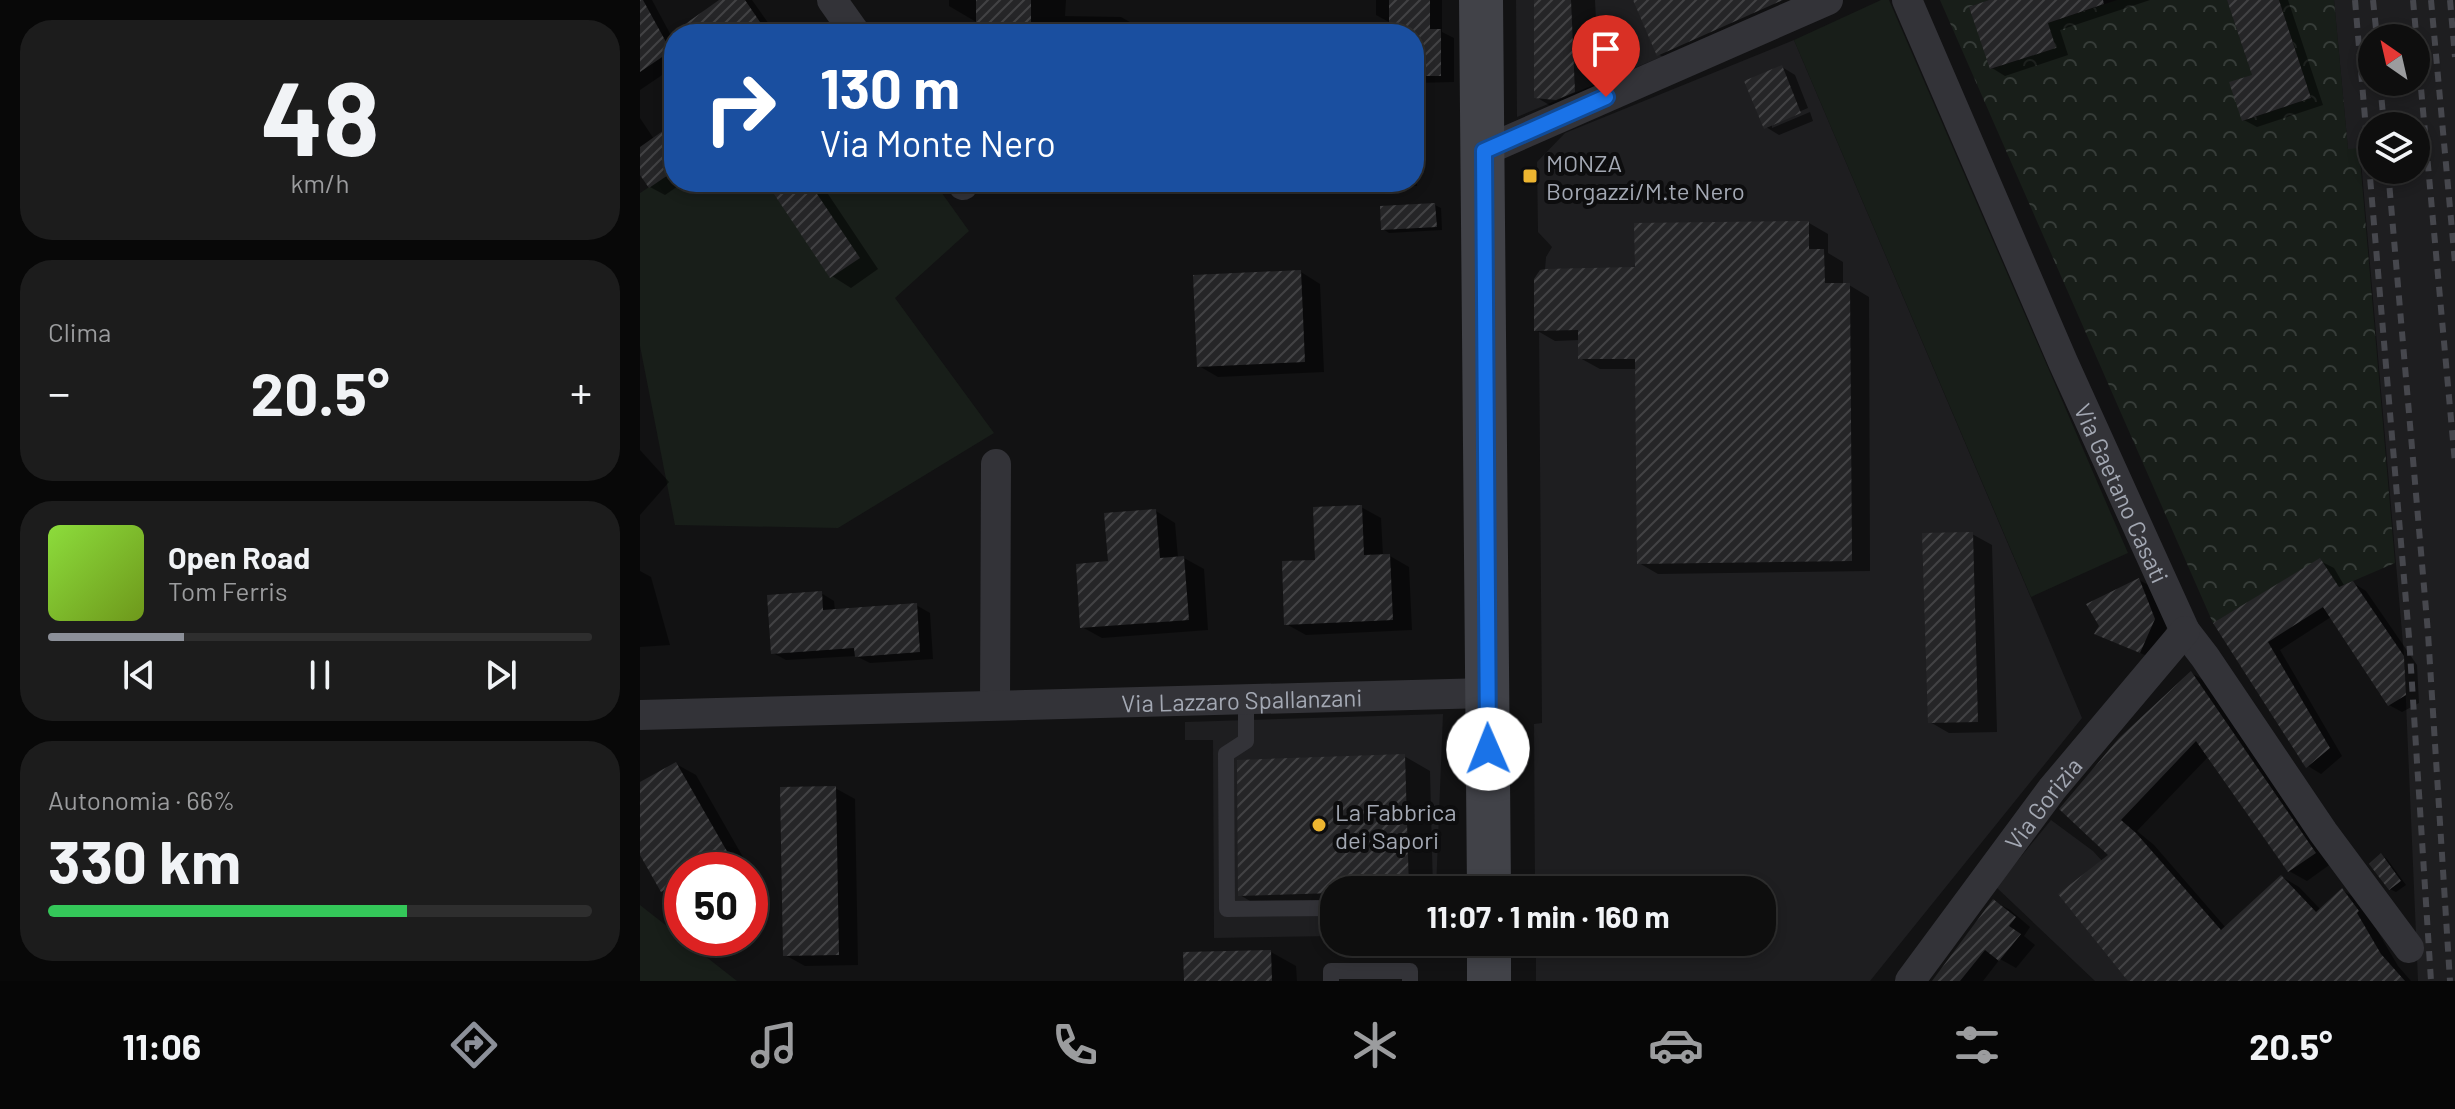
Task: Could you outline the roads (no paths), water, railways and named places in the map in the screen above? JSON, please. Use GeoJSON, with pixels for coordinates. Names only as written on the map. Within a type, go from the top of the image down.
{"type":"FeatureCollection","features":[{"type":"Feature","properties":{"kind":"main road"},"geometry":{"type":"LineString","coordinates":[[1481,0],[1489,876]]}},
{"type":"Feature","properties":{"kind":"main road"},"geometry":{"type":"LineString","coordinates":[[1489,956],[1489,981]]}},
{"type":"Feature","properties":{"kind":"street"},"geometry":{"type":"LineString","coordinates":[[832,0],[849,24]]}},
{"type":"Feature","properties":{"kind":"street"},"geometry":{"type":"LineString","coordinates":[[1484,151],[1828,0]]}},
{"type":"Feature","properties":{"kind":"street","name":"Via Gaetano Casati"},"geometry":{"type":"LineString","coordinates":[[1907,0],[2063,362],[2185,631],[2323,832],[2409,948]]}},
{"type":"Feature","properties":{"kind":"street"},"geometry":{"type":"LineString","coordinates":[[995,705],[996,464]]}},
{"type":"Feature","properties":{"kind":"street","name":"Via Gorizia"},"geometry":{"type":"LineString","coordinates":[[1910,981],[2052,789],[2185,631]]}},
{"type":"Feature","properties":{"kind":"street","name":"Via Lazzaro Spallanzani"},"geometry":{"type":"LineString","coordinates":[[640,715],[1487,693]]}},
{"type":"Feature","properties":{"kind":"lane"},"geometry":{"type":"LineString","coordinates":[[1246,700],[1246,741],[1226,754],[1227,909],[1320,908]]}},
{"type":"Feature","properties":{"kind":"lane"},"geometry":{"type":"LineString","coordinates":[[1331,981],[1331,971],[1410,971],[1410,981]]}},
{"type":"Feature","properties":{"kind":"railway"},"geometry":{"type":"LineString","coordinates":[[2355,0],[2409,637],[2431,981]]}},
{"type":"Feature","properties":{"kind":"railway"},"geometry":{"type":"LineString","coordinates":[[2373,0],[2376,24]]}},
{"type":"Feature","properties":{"kind":"railway"},"geometry":{"type":"LineString","coordinates":[[2413,0],[2455,463]]}},
{"type":"Feature","properties":{"kind":"railway"},"geometry":{"type":"LineString","coordinates":[[2431,0],[2455,263]]}},
{"type":"Feature","properties":{"kind":"railway"},"geometry":{"type":"LineString","coordinates":[[2450,0],[2455,57]]}},
{"type":"Feature","properties":{"kind":"railway"},"geometry":{"type":"LineString","coordinates":[[2381,96],[2383,112]]}},
{"type":"Feature","properties":{"kind":"railway"},"geometry":{"type":"LineString","coordinates":[[2389,184],[2428,633],[2450,981]]}},
{"type":"Feature","properties":{"kind":"place","name":"MONZA Borgazzi/M.te Nero"},"geometry":{"type":"Point","coordinates":[1530,176]}},
{"type":"Feature","properties":{"kind":"place","name":"La Fabbrica dei Sapori"},"geometry":{"type":"Point","coordinates":[1319,825]}}]}
